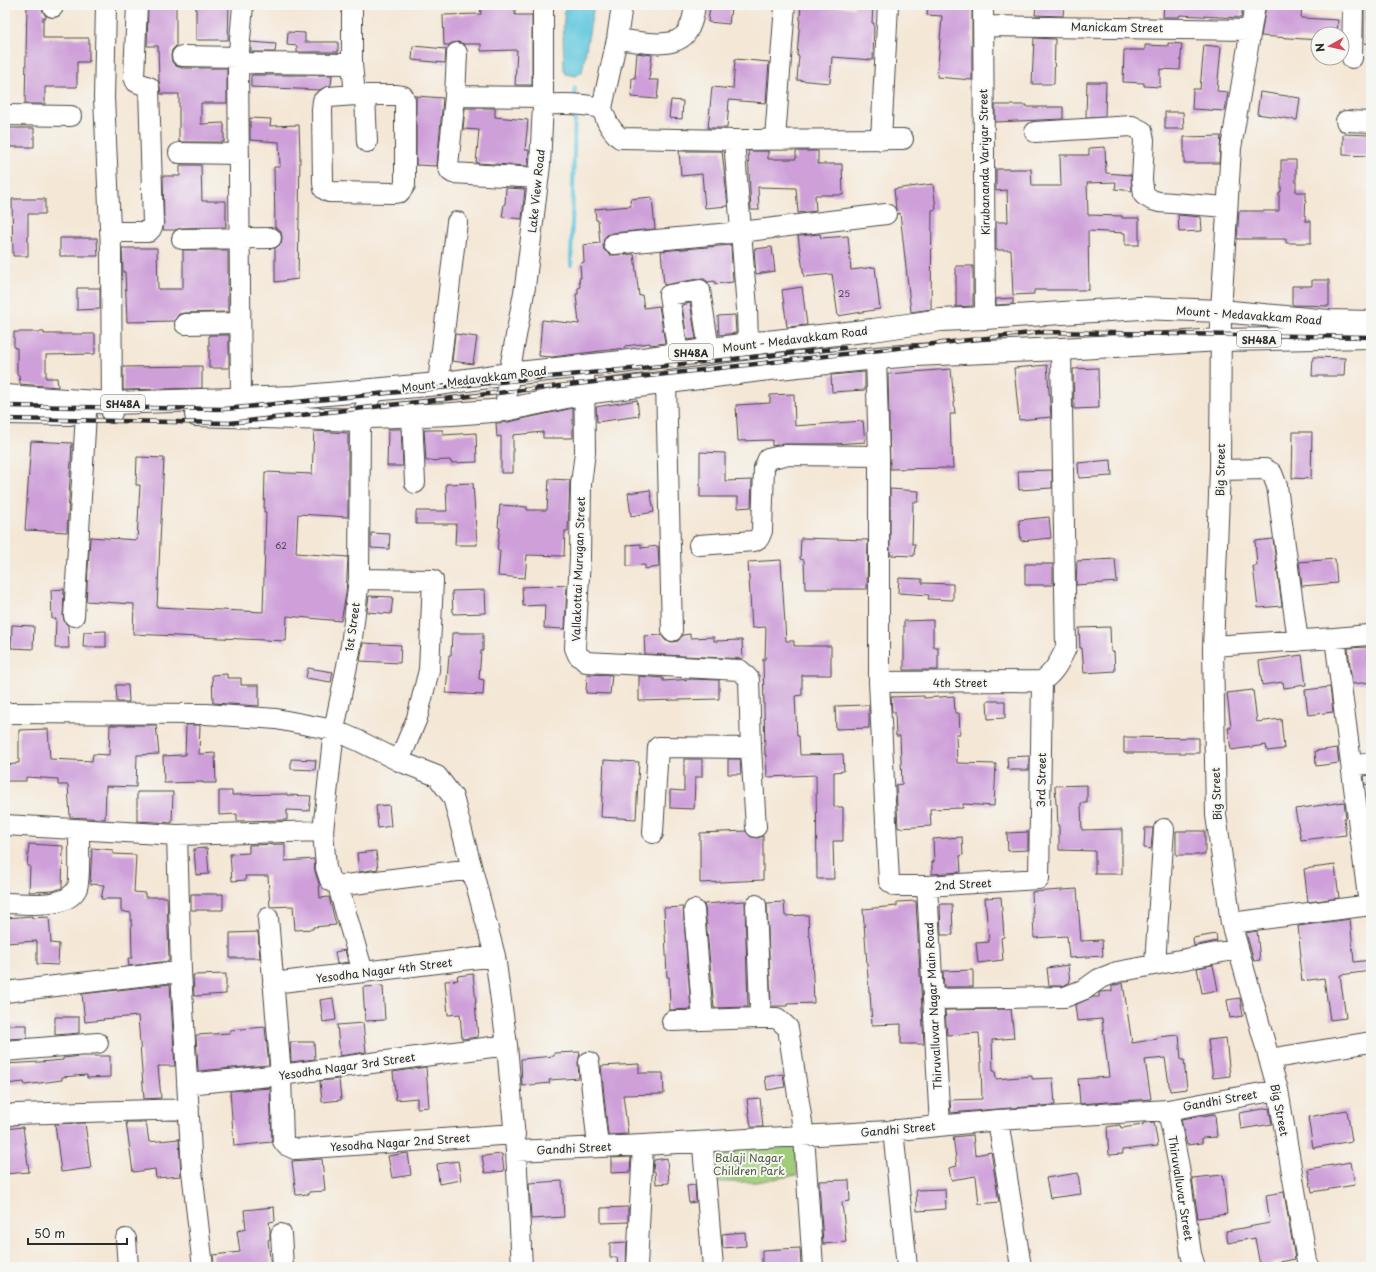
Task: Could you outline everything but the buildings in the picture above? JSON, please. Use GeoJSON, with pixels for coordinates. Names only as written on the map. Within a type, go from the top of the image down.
{"type":"FeatureCollection","features":[{"type":"Feature","properties":{"kind":"main road","name":"Mount - Medavakkam Road"},"geometry":{"type":"LineString","coordinates":[[5,413],[86,413],[112,408],[241,399],[295,397],[438,384],[748,344],[874,330],[941,320],[1141,308],[1221,311],[1329,321],[1371,322]]}},
{"type":"Feature","properties":{"kind":"main road","name":"Mount - Medavakkam Road"},"geometry":{"type":"LineString","coordinates":[[5,396],[112,408],[241,416],[360,420],[370,417],[506,410],[585,393],[768,369],[876,358],[915,355],[1061,350],[1221,340],[1371,337]]}},
{"type":"Feature","properties":{"kind":"street"},"geometry":{"type":"LineString","coordinates":[[106,5],[104,98],[111,232],[112,408]]}},
{"type":"Feature","properties":{"kind":"street"},"geometry":{"type":"LineString","coordinates":[[111,232],[148,232],[152,229],[154,224],[149,87],[136,82],[134,77],[137,5]]}},
{"type":"Feature","properties":{"kind":"street"},"geometry":{"type":"LineString","coordinates":[[241,399],[238,60],[243,5]]}},
{"type":"Feature","properties":{"kind":"street"},"geometry":{"type":"LineString","coordinates":[[352,5],[352,64],[360,95],[367,142]]}},
{"type":"Feature","properties":{"kind":"street","name":"Lake View Road"},"geometry":{"type":"LineString","coordinates":[[506,410],[509,374],[525,287],[547,102],[543,5]]}},
{"type":"Feature","properties":{"kind":"street"},"geometry":{"type":"LineString","coordinates":[[622,5],[617,39],[598,107],[611,130],[620,138],[734,140],[903,139]]}},
{"type":"Feature","properties":{"kind":"street"},"geometry":{"type":"LineString","coordinates":[[617,39],[669,43],[680,40],[687,33],[691,24],[695,5]]}},
{"type":"Feature","properties":{"kind":"street"},"geometry":{"type":"LineString","coordinates":[[775,139],[785,5]]}},
{"type":"Feature","properties":{"kind":"street"},"geometry":{"type":"LineString","coordinates":[[881,140],[888,5]]}},
{"type":"Feature","properties":{"kind":"street","name":"Kirubananda Variyar Street"},"geometry":{"type":"LineString","coordinates":[[983,5],[985,318]]}},
{"type":"Feature","properties":{"kind":"street","name":"Big Street"},"geometry":{"type":"LineString","coordinates":[[1255,5],[1231,148],[1221,311],[1220,470],[1213,646],[1216,814],[1231,923],[1278,1090],[1308,1267]]}},
{"type":"Feature","properties":{"kind":"street"},"geometry":{"type":"LineString","coordinates":[[1352,58],[1353,5]]}},
{"type":"Feature","properties":{"kind":"street","name":"Manickam Street"},"geometry":{"type":"LineString","coordinates":[[983,26],[1250,30]]}},
{"type":"Feature","properties":{"kind":"street"},"geometry":{"type":"LineString","coordinates":[[457,53],[455,96],[448,166],[450,171],[538,178]]}},
{"type":"Feature","properties":{"kind":"street"},"geometry":{"type":"LineString","coordinates":[[182,56],[238,60],[352,64]]}},
{"type":"Feature","properties":{"kind":"street"},"geometry":{"type":"LineString","coordinates":[[397,94],[403,96],[405,101],[405,185],[400,192],[329,192],[324,189],[323,102],[328,98],[360,95],[397,94]]}},
{"type":"Feature","properties":{"kind":"street"},"geometry":{"type":"LineString","coordinates":[[455,96],[598,107]]}},
{"type":"Feature","properties":{"kind":"street"},"geometry":{"type":"LineString","coordinates":[[5,115],[71,116]]}},
{"type":"Feature","properties":{"kind":"street"},"geometry":{"type":"LineString","coordinates":[[1346,121],[1371,122]]}},
{"type":"Feature","properties":{"kind":"street"},"geometry":{"type":"LineString","coordinates":[[1035,132],[1132,126],[1142,131],[1144,140],[1142,180],[1144,195],[1158,202],[1227,207]]}},
{"type":"Feature","properties":{"kind":"street"},"geometry":{"type":"LineString","coordinates":[[734,140],[747,309],[748,344]]}},
{"type":"Feature","properties":{"kind":"street"},"geometry":{"type":"LineString","coordinates":[[179,153],[238,154]]}},
{"type":"Feature","properties":{"kind":"street"},"geometry":{"type":"LineString","coordinates":[[614,244],[741,232],[886,214]]}},
{"type":"Feature","properties":{"kind":"street"},"geometry":{"type":"LineString","coordinates":[[438,384],[457,222]]}},
{"type":"Feature","properties":{"kind":"street"},"geometry":{"type":"LineString","coordinates":[[182,239],[271,238]]}},
{"type":"Feature","properties":{"kind":"street"},"geometry":{"type":"LineString","coordinates":[[678,354],[669,294],[700,290],[709,350]]}},
{"type":"Feature","properties":{"kind":"street"},"geometry":{"type":"LineString","coordinates":[[185,324],[240,323]]}},
{"type":"Feature","properties":{"kind":"street"},"geometry":{"type":"LineString","coordinates":[[1042,681],[1051,675],[1066,648],[1061,350]]}},
{"type":"Feature","properties":{"kind":"street"},"geometry":{"type":"LineString","coordinates":[[876,358],[879,456],[879,682]]}},
{"type":"Feature","properties":{"kind":"street","name":"Vallakottai Murugan Street"},"geometry":{"type":"LineString","coordinates":[[584,366],[586,452],[581,484],[580,558],[575,648],[578,655],[586,662],[740,670],[749,678],[751,748],[756,827]]}},
{"type":"Feature","properties":{"kind":"street"},"geometry":{"type":"LineString","coordinates":[[666,383],[672,631]]}},
{"type":"Feature","properties":{"kind":"street"},"geometry":{"type":"LineString","coordinates":[[360,420],[373,390]]}},
{"type":"Feature","properties":{"kind":"street"},"geometry":{"type":"LineString","coordinates":[[74,616],[86,413]]}},
{"type":"Feature","properties":{"kind":"street"},"geometry":{"type":"LineString","coordinates":[[412,416],[415,483]]}},
{"type":"Feature","properties":{"kind":"street","name":"1st Street"},"geometry":{"type":"LineString","coordinates":[[360,420],[359,579],[350,646],[334,730],[323,831],[326,868],[330,880],[338,886],[363,972]]}},
{"type":"Feature","properties":{"kind":"street"},"geometry":{"type":"LineString","coordinates":[[699,545],[754,541],[759,538],[762,531],[764,468],[768,459],[785,455],[879,456]]}},
{"type":"Feature","properties":{"kind":"street"},"geometry":{"type":"LineString","coordinates":[[1220,470],[1265,469],[1272,473],[1277,486],[1298,641]]}},
{"type":"Feature","properties":{"kind":"street"},"geometry":{"type":"LineString","coordinates":[[359,579],[433,580],[429,670],[417,718],[399,761]]}},
{"type":"Feature","properties":{"kind":"street"},"geometry":{"type":"LineString","coordinates":[[1213,646],[1298,641],[1368,634]]}},
{"type":"Feature","properties":{"kind":"street"},"geometry":{"type":"LineString","coordinates":[[1231,923],[1370,905],[1361,764],[1335,638]]}},
{"type":"Feature","properties":{"kind":"street","name":"4th Street"},"geometry":{"type":"LineString","coordinates":[[879,682],[1042,681]]}},
{"type":"Feature","properties":{"kind":"street","name":"3rd Street"},"geometry":{"type":"LineString","coordinates":[[1039,879],[1042,681]]}},
{"type":"Feature","properties":{"kind":"street","name":"2nd Street"},"geometry":{"type":"LineString","coordinates":[[879,682],[888,881],[896,886],[927,886],[1039,879]]}},
{"type":"Feature","properties":{"kind":"street"},"geometry":{"type":"LineString","coordinates":[[5,713],[206,714],[276,720],[334,730],[399,761],[437,776],[453,797],[495,956],[507,1045],[515,1143],[522,1267]]}},
{"type":"Feature","properties":{"kind":"street"},"geometry":{"type":"LineString","coordinates":[[653,833],[658,747],[751,748]]}},
{"type":"Feature","properties":{"kind":"street"},"geometry":{"type":"LineString","coordinates":[[5,825],[177,835],[323,831]]}},
{"type":"Feature","properties":{"kind":"street"},"geometry":{"type":"LineString","coordinates":[[1155,964],[1164,829]]}},
{"type":"Feature","properties":{"kind":"street"},"geometry":{"type":"LineString","coordinates":[[5,903],[54,904],[71,897],[78,888],[79,830]]}},
{"type":"Feature","properties":{"kind":"street"},"geometry":{"type":"LineString","coordinates":[[177,835],[180,971],[188,1109],[192,1171],[204,1267]]}},
{"type":"Feature","properties":{"kind":"street"},"geometry":{"type":"LineString","coordinates":[[338,886],[472,869]]}},
{"type":"Feature","properties":{"kind":"street","name":"Thiruvalluvar Nagar Main Road"},"geometry":{"type":"LineString","coordinates":[[927,886],[940,1126]]}},
{"type":"Feature","properties":{"kind":"street"},"geometry":{"type":"LineString","coordinates":[[756,905],[760,1005],[759,1018]]}},
{"type":"Feature","properties":{"kind":"street"},"geometry":{"type":"LineString","coordinates":[[694,910],[703,1020]]}},
{"type":"Feature","properties":{"kind":"street"},"geometry":{"type":"LineString","coordinates":[[268,918],[281,1075]]}},
{"type":"Feature","properties":{"kind":"street"},"geometry":{"type":"LineString","coordinates":[[933,999],[1064,997],[1085,989],[1099,980],[1117,972],[1238,949]]}},
{"type":"Feature","properties":{"kind":"street","name":"Yesodha Nagar 4th Street"},"geometry":{"type":"LineString","coordinates":[[273,983],[495,956]]}},
{"type":"Feature","properties":{"kind":"street"},"geometry":{"type":"LineString","coordinates":[[5,992],[180,971]]}},
{"type":"Feature","properties":{"kind":"street"},"geometry":{"type":"LineString","coordinates":[[672,1021],[777,1018],[788,1028],[804,1136],[813,1267]]}},
{"type":"Feature","properties":{"kind":"street"},"geometry":{"type":"LineString","coordinates":[[1269,1059],[1371,1042]]}},
{"type":"Feature","properties":{"kind":"street"},"geometry":{"type":"LineString","coordinates":[[5,1051],[98,1043]]}},
{"type":"Feature","properties":{"kind":"street","name":"Yesodha Nagar 3rd Street"},"geometry":{"type":"LineString","coordinates":[[187,1084],[281,1075],[507,1045]]}},
{"type":"Feature","properties":{"kind":"street"},"geometry":{"type":"LineString","coordinates":[[589,1062],[598,1147]]}},
{"type":"Feature","properties":{"kind":"street","name":"Yesodha Nagar 2nd Street"},"geometry":{"type":"LineString","coordinates":[[281,1075],[283,1141],[286,1145],[295,1149],[515,1143]]}},
{"type":"Feature","properties":{"kind":"street","name":"Gandhi Street"},"geometry":{"type":"LineString","coordinates":[[515,1143],[598,1147],[893,1130],[998,1120],[1168,1110],[1278,1090]]}},
{"type":"Feature","properties":{"kind":"street"},"geometry":{"type":"LineString","coordinates":[[5,1116],[23,1114],[188,1109]]}},
{"type":"Feature","properties":{"kind":"street","name":"Thiruvalluvar Street"},"geometry":{"type":"LineString","coordinates":[[1168,1110],[1195,1267]]}},
{"type":"Feature","properties":{"kind":"street"},"geometry":{"type":"LineString","coordinates":[[998,1120],[1021,1267]]}},
{"type":"Feature","properties":{"kind":"street"},"geometry":{"type":"LineString","coordinates":[[893,1130],[907,1267]]}},
{"type":"Feature","properties":{"kind":"street"},"geometry":{"type":"LineString","coordinates":[[701,1142],[703,1147],[713,1267]]}},
{"type":"Feature","properties":{"kind":"street"},"geometry":{"type":"LineString","coordinates":[[637,1267],[644,1145]]}},
{"type":"Feature","properties":{"kind":"street"},"geometry":{"type":"LineString","coordinates":[[281,1234],[283,1267]]}},
{"type":"Feature","properties":{"kind":"street"},"geometry":{"type":"LineString","coordinates":[[126,1239],[128,1267]]}},
{"type":"Feature","properties":{"kind":"green space","name":"Balaji Nagar Children Park"},"geometry":{"type":"Polygon","coordinates":[[[796,1141],[797,1175],[756,1182],[710,1182],[703,1147],[796,1141]]]}},
{"type":"Feature","properties":{"kind":"water"},"geometry":{"type":"Polygon","coordinates":[[[565,5],[594,5],[582,72],[576,76],[566,74],[564,70],[563,34],[565,5]]]}},
{"type":"Feature","properties":{"kind":"waterway"},"geometry":{"type":"LineString","coordinates":[[575,88],[575,100]]}},
{"type":"Feature","properties":{"kind":"waterway"},"geometry":{"type":"LineString","coordinates":[[571,265],[575,110]]}},
{"type":"Feature","properties":{"kind":"railway"},"geometry":{"type":"LineString","coordinates":[[5,419],[230,423],[1040,332],[1371,337]]}},
{"type":"Feature","properties":{"kind":"railway"},"geometry":{"type":"LineString","coordinates":[[5,406],[225,409],[844,348]]}}]}
